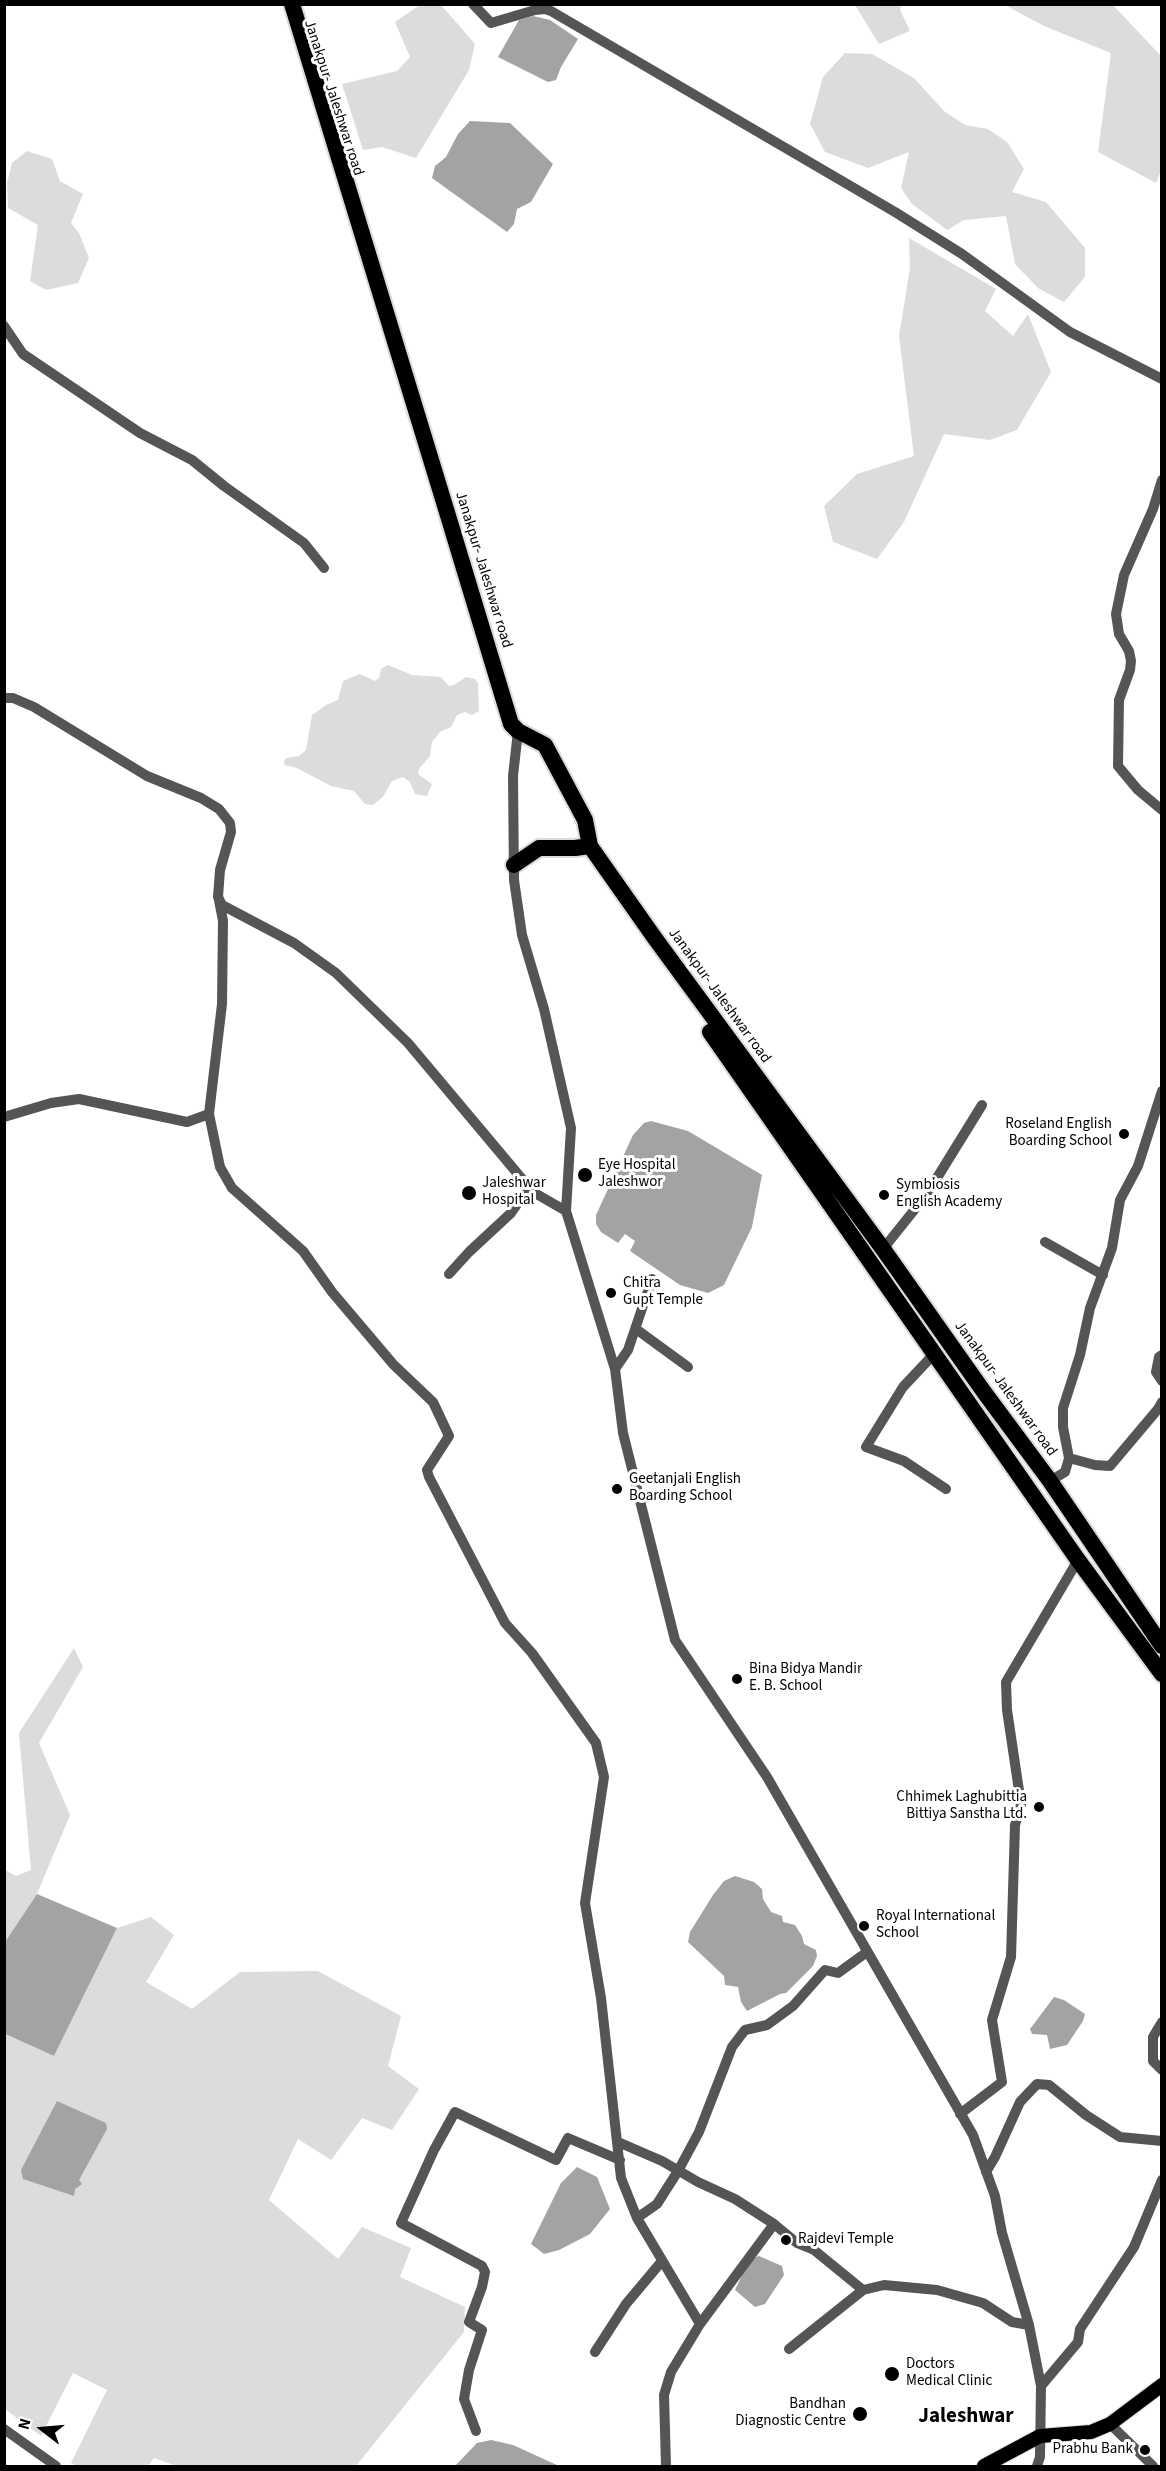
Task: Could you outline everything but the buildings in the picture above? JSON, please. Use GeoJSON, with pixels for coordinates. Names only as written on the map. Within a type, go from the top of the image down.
{"type":"FeatureCollection","features":[{"type":"Feature","properties":{"kind":"highway","name":"Janakpur- Jaleshwar road"},"geometry":{"type":"LineString","coordinates":[[284,4],[347,203],[384,306],[511,724],[518,731],[545,745],[585,820],[590,846],[1050,1481],[1161,1646]]}},
{"type":"Feature","properties":{"kind":"highway","name":"Janakpur- Jaleshwar road"},"geometry":{"type":"LineString","coordinates":[[292,4],[453,532],[384,306],[292,4]]}},
{"type":"Feature","properties":{"kind":"highway"},"geometry":{"type":"LineString","coordinates":[[514,865],[539,848],[590,846]]}},
{"type":"Feature","properties":{"kind":"highway"},"geometry":{"type":"LineString","coordinates":[[654,937],[659,962],[742,1077],[1078,1560],[1161,1674]]}},
{"type":"Feature","properties":{"kind":"main road"},"geometry":{"type":"LineString","coordinates":[[984,2466],[1040,2436],[1091,2432],[1110,2424],[1161,2385]]}},
{"type":"Feature","properties":{"kind":"street"},"geometry":{"type":"LineString","coordinates":[[473,4],[491,23],[535,10],[551,11],[895,212],[962,254],[1070,333],[1161,380]]}},
{"type":"Feature","properties":{"kind":"street"},"geometry":{"type":"LineString","coordinates":[[4,326],[23,354],[132,427],[192,460],[224,486],[304,543],[324,568]]}},
{"type":"Feature","properties":{"kind":"street"},"geometry":{"type":"LineString","coordinates":[[1161,480],[1152,509],[1124,575],[1116,614],[1119,634],[1129,651],[1131,661],[1119,700],[1118,766],[1138,790],[1161,810]]}},
{"type":"Feature","properties":{"kind":"street"},"geometry":{"type":"LineString","coordinates":[[4,698],[13,698],[34,707],[147,776],[201,798],[219,809],[230,824],[231,832],[220,870],[218,897],[223,921],[222,1004],[208,1114],[220,1167],[232,1188],[303,1251],[332,1292],[393,1364],[433,1402],[449,1436],[427,1470],[429,1477],[506,1623],[532,1653],[596,1743],[603,1777],[585,1902],[601,1998],[621,2178],[637,2218],[700,2324]]}},
{"type":"Feature","properties":{"kind":"street"},"geometry":{"type":"LineString","coordinates":[[518,731],[513,776],[513,880],[522,935],[547,1020],[571,1128],[566,1211],[615,1369],[623,1432],[675,1640],[767,1777],[973,2134],[1029,2325],[1041,2386],[1040,2457],[1037,2466]]}},
{"type":"Feature","properties":{"kind":"street"},"geometry":{"type":"LineString","coordinates":[[218,897],[222,905],[294,943],[336,973],[408,1043],[533,1192],[566,1211]]}},
{"type":"Feature","properties":{"kind":"street"},"geometry":{"type":"LineString","coordinates":[[1050,1481],[1065,1472],[1069,1458],[1063,1427],[1063,1407],[1080,1355],[1090,1308],[1112,1248],[1120,1200],[1138,1166],[1161,1091]]}},
{"type":"Feature","properties":{"kind":"street"},"geometry":{"type":"LineString","coordinates":[[4,1117],[51,1103],[79,1099],[187,1122],[208,1114]]}},
{"type":"Feature","properties":{"kind":"street"},"geometry":{"type":"LineString","coordinates":[[883,1249],[927,1194],[981,1105]]}},
{"type":"Feature","properties":{"kind":"street"},"geometry":{"type":"LineString","coordinates":[[449,1274],[511,1213],[529,1187]]}},
{"type":"Feature","properties":{"kind":"street"},"geometry":{"type":"LineString","coordinates":[[1045,1242],[1103,1275]]}},
{"type":"Feature","properties":{"kind":"street"},"geometry":{"type":"LineString","coordinates":[[615,1369],[628,1350],[652,1279]]}},
{"type":"Feature","properties":{"kind":"street"},"geometry":{"type":"LineString","coordinates":[[636,1329],[688,1367]]}},
{"type":"Feature","properties":{"kind":"street"},"geometry":{"type":"LineString","coordinates":[[934,1354],[903,1387],[866,1447],[904,1461],[946,1489]]}},
{"type":"Feature","properties":{"kind":"street"},"geometry":{"type":"LineString","coordinates":[[1161,1355],[1156,1372],[1161,1381]]}},
{"type":"Feature","properties":{"kind":"street"},"geometry":{"type":"LineString","coordinates":[[1069,1458],[1095,1465],[1110,1466],[1158,1409],[1161,1402]]}},
{"type":"Feature","properties":{"kind":"street"},"geometry":{"type":"LineString","coordinates":[[960,2114],[1002,2082],[992,2020],[1011,1957],[1015,1825],[1021,1804],[1007,1710],[1006,1682],[1078,1560]]}},
{"type":"Feature","properties":{"kind":"street"},"geometry":{"type":"LineString","coordinates":[[637,2218],[657,2204],[678,2171],[699,2132],[732,2047],[745,2030],[767,2025],[793,2006],[825,1970],[838,1973],[867,1952]]}},
{"type":"Feature","properties":{"kind":"street"},"geometry":{"type":"LineString","coordinates":[[1161,2022],[1153,2037],[1153,2061],[1161,2070]]}},
{"type":"Feature","properties":{"kind":"street"},"geometry":{"type":"LineString","coordinates":[[986,2172],[996,2157],[1020,2102],[1037,2084],[1049,2085],[1086,2115],[1120,2137],[1161,2141]]}},
{"type":"Feature","properties":{"kind":"street"},"geometry":{"type":"LineString","coordinates":[[476,2431],[464,2399],[469,2370],[482,2330],[469,2322],[485,2272],[482,2266],[401,2223],[434,2150],[455,2112],[556,2160],[568,2138],[620,2160]]}},
{"type":"Feature","properties":{"kind":"street"},"geometry":{"type":"LineString","coordinates":[[618,2142],[662,2161],[735,2199],[774,2224],[796,2243],[814,2250],[864,2290]]}},
{"type":"Feature","properties":{"kind":"street"},"geometry":{"type":"LineString","coordinates":[[1041,2386],[1078,2342],[1080,2329],[1134,2247],[1161,2180]]}},
{"type":"Feature","properties":{"kind":"street"},"geometry":{"type":"LineString","coordinates":[[666,2466],[664,2395],[671,2373],[700,2324],[774,2224]]}},
{"type":"Feature","properties":{"kind":"street"},"geometry":{"type":"LineString","coordinates":[[595,2352],[626,2304],[662,2261]]}},
{"type":"Feature","properties":{"kind":"street"},"geometry":{"type":"LineString","coordinates":[[789,2349],[864,2290],[884,2285],[937,2290],[983,2303],[1012,2322],[1029,2325]]}},
{"type":"Feature","properties":{"kind":"street"},"geometry":{"type":"LineString","coordinates":[[1110,2424],[1153,2466]]}},
{"type":"Feature","properties":{"kind":"street"},"geometry":{"type":"LineString","coordinates":[[4,2429],[56,2466]]}},
{"type":"Feature","properties":{"kind":"shaded area"},"geometry":{"type":"Polygon","coordinates":[[[420,5],[441,5],[475,44],[469,70],[416,158],[382,147],[363,150],[342,84],[397,71],[410,57],[395,22],[420,5]]]}},
{"type":"Feature","properties":{"kind":"shaded area"},"geometry":{"type":"Polygon","coordinates":[[[855,5],[901,5],[900,10],[910,31],[879,44],[855,5]]]}},
{"type":"Feature","properties":{"kind":"shaded area"},"geometry":{"type":"Polygon","coordinates":[[[1005,5],[1113,5],[1161,56],[1162,168],[1156,183],[1098,152],[1111,53],[1044,26],[1005,5]]]}},
{"type":"Feature","properties":{"kind":"shaded area"},"geometry":{"type":"Polygon","coordinates":[[[533,16],[550,20],[578,39],[556,80],[548,82],[498,57],[519,20],[533,16]]]}},
{"type":"Feature","properties":{"kind":"shaded area"},"geometry":{"type":"Polygon","coordinates":[[[845,53],[872,54],[914,78],[944,111],[965,125],[988,129],[1007,142],[1024,169],[1012,192],[1046,202],[1085,248],[1085,277],[1064,302],[1038,288],[1015,264],[1006,216],[964,220],[947,230],[912,204],[901,188],[909,152],[868,168],[825,152],[810,124],[823,77],[845,53]]]}},
{"type":"Feature","properties":{"kind":"shaded area"},"geometry":{"type":"Polygon","coordinates":[[[470,121],[510,123],[553,164],[531,202],[517,209],[514,224],[507,232],[432,178],[435,166],[446,157],[458,134],[470,121]]]}},
{"type":"Feature","properties":{"kind":"shaded area"},"geometry":{"type":"Polygon","coordinates":[[[27,151],[52,159],[60,181],[83,194],[71,223],[79,233],[89,258],[78,283],[46,290],[30,281],[38,225],[8,208],[7,183],[12,163],[27,151]]]}},
{"type":"Feature","properties":{"kind":"shaded area"},"geometry":{"type":"Polygon","coordinates":[[[909,238],[996,289],[985,311],[1013,336],[1028,314],[1051,372],[1017,430],[990,440],[944,434],[904,522],[877,559],[833,542],[824,506],[857,474],[914,456],[899,336],[910,268],[909,238]]]}},
{"type":"Feature","properties":{"kind":"shaded area"},"geometry":{"type":"Polygon","coordinates":[[[388,665],[412,675],[441,677],[449,686],[466,677],[475,679],[478,683],[479,711],[472,715],[465,712],[457,715],[451,727],[440,732],[432,742],[430,756],[419,769],[418,774],[432,784],[427,796],[415,794],[410,782],[403,777],[392,781],[383,797],[373,805],[365,804],[354,791],[331,786],[297,768],[285,765],[286,758],[299,756],[306,750],[312,715],[338,700],[343,681],[360,674],[375,681],[379,678],[381,669],[388,665]]]}},
{"type":"Feature","properties":{"kind":"shaded area"},"geometry":{"type":"Polygon","coordinates":[[[651,1121],[688,1131],[762,1175],[752,1227],[724,1285],[708,1293],[680,1285],[630,1251],[635,1241],[625,1234],[618,1243],[601,1232],[596,1224],[596,1215],[633,1135],[644,1123],[651,1121]]]}},
{"type":"Feature","properties":{"kind":"shaded area"},"geometry":{"type":"Polygon","coordinates":[[[74,1648],[83,1667],[39,1743],[70,1815],[37,1894],[5,1942],[5,1870],[16,1876],[31,1870],[19,1733],[74,1648]]]}},
{"type":"Feature","properties":{"kind":"shaded area"},"geometry":{"type":"Polygon","coordinates":[[[735,1876],[754,1882],[762,1889],[763,1899],[771,1912],[782,1916],[783,1922],[795,1925],[804,1944],[816,1950],[817,1956],[813,1966],[786,1993],[747,2011],[741,2002],[738,1987],[725,1985],[724,1976],[688,1942],[690,1932],[713,1895],[724,1881],[735,1876]]]}},
{"type":"Feature","properties":{"kind":"shaded area"},"geometry":{"type":"Polygon","coordinates":[[[37,1894],[117,1928],[54,2056],[5,2034],[5,1942],[37,1894]]]}},
{"type":"Feature","properties":{"kind":"shaded area"},"geometry":{"type":"Polygon","coordinates":[[[151,1917],[174,1935],[146,1982],[192,2009],[240,1972],[318,1971],[401,2016],[388,2066],[419,2089],[392,2130],[362,2118],[331,2160],[298,2139],[269,2200],[338,2259],[362,2227],[411,2248],[400,2277],[465,2307],[464,2332],[356,2466],[177,2466],[154,2458],[148,2466],[77,2466],[71,2463],[107,2390],[73,2373],[41,2436],[5,2409],[4,2034],[54,2056],[117,1928],[151,1917]]]}},
{"type":"Feature","properties":{"kind":"shaded area"},"geometry":{"type":"Polygon","coordinates":[[[1054,1997],[1064,2000],[1085,2014],[1067,2045],[1050,2049],[1047,2035],[1032,2034],[1030,2029],[1054,1997]]]}},
{"type":"Feature","properties":{"kind":"shaded area"},"geometry":{"type":"Polygon","coordinates":[[[57,2101],[106,2123],[107,2129],[79,2180],[82,2184],[75,2189],[74,2196],[23,2179],[21,2170],[57,2101]]]}},
{"type":"Feature","properties":{"kind":"shaded area"},"geometry":{"type":"Polygon","coordinates":[[[577,2167],[597,2177],[610,2209],[590,2234],[559,2250],[544,2254],[531,2244],[561,2183],[577,2167]]]}},
{"type":"Feature","properties":{"kind":"shaded area"},"geometry":{"type":"Polygon","coordinates":[[[759,2256],[782,2266],[784,2275],[765,2304],[755,2307],[735,2290],[750,2259],[759,2256]]]}},
{"type":"Feature","properties":{"kind":"shaded area"},"geometry":{"type":"Polygon","coordinates":[[[491,2440],[513,2445],[559,2466],[455,2466],[477,2443],[491,2440]]]}},
{"type":"Feature","properties":{"kind":"place","name":"Roseland English Boarding School"},"geometry":{"type":"Point","coordinates":[1124,1134]}},
{"type":"Feature","properties":{"kind":"place","name":"Eye Hospital Jaleshwor"},"geometry":{"type":"Point","coordinates":[585,1175]}},
{"type":"Feature","properties":{"kind":"place","name":"Jaleshwar Hospital"},"geometry":{"type":"Point","coordinates":[469,1193]}},
{"type":"Feature","properties":{"kind":"place","name":"Symbiosis English Academy"},"geometry":{"type":"Point","coordinates":[884,1195]}},
{"type":"Feature","properties":{"kind":"place","name":"Chitra Gupt Temple"},"geometry":{"type":"Point","coordinates":[611,1293]}},
{"type":"Feature","properties":{"kind":"place","name":"Geetanjali English Boarding School"},"geometry":{"type":"Point","coordinates":[617,1489]}},
{"type":"Feature","properties":{"kind":"place","name":"Bina Bidya Mandir E. B. School"},"geometry":{"type":"Point","coordinates":[737,1679]}},
{"type":"Feature","properties":{"kind":"place","name":"Chhimek Laghubittia Bittiya Sanstha Ltd."},"geometry":{"type":"Point","coordinates":[1039,1807]}},
{"type":"Feature","properties":{"kind":"place","name":"Royal International School"},"geometry":{"type":"Point","coordinates":[864,1926]}},
{"type":"Feature","properties":{"kind":"place","name":"Rajdevi Temple"},"geometry":{"type":"Point","coordinates":[786,2240]}},
{"type":"Feature","properties":{"kind":"place","name":"Doctors Medical Clinic"},"geometry":{"type":"Point","coordinates":[892,2374]}},
{"type":"Feature","properties":{"kind":"place","name":"Bandhan Diagnostic Centre"},"geometry":{"type":"Point","coordinates":[860,2414]}},
{"type":"Feature","properties":{"kind":"place","name":"Prabhu Bank"},"geometry":{"type":"Point","coordinates":[1145,2450]}},
{"type":"Feature","properties":{"kind":"district","name":"Jaleshwar"},"geometry":{"type":"Point","coordinates":[966,2417]}}]}
